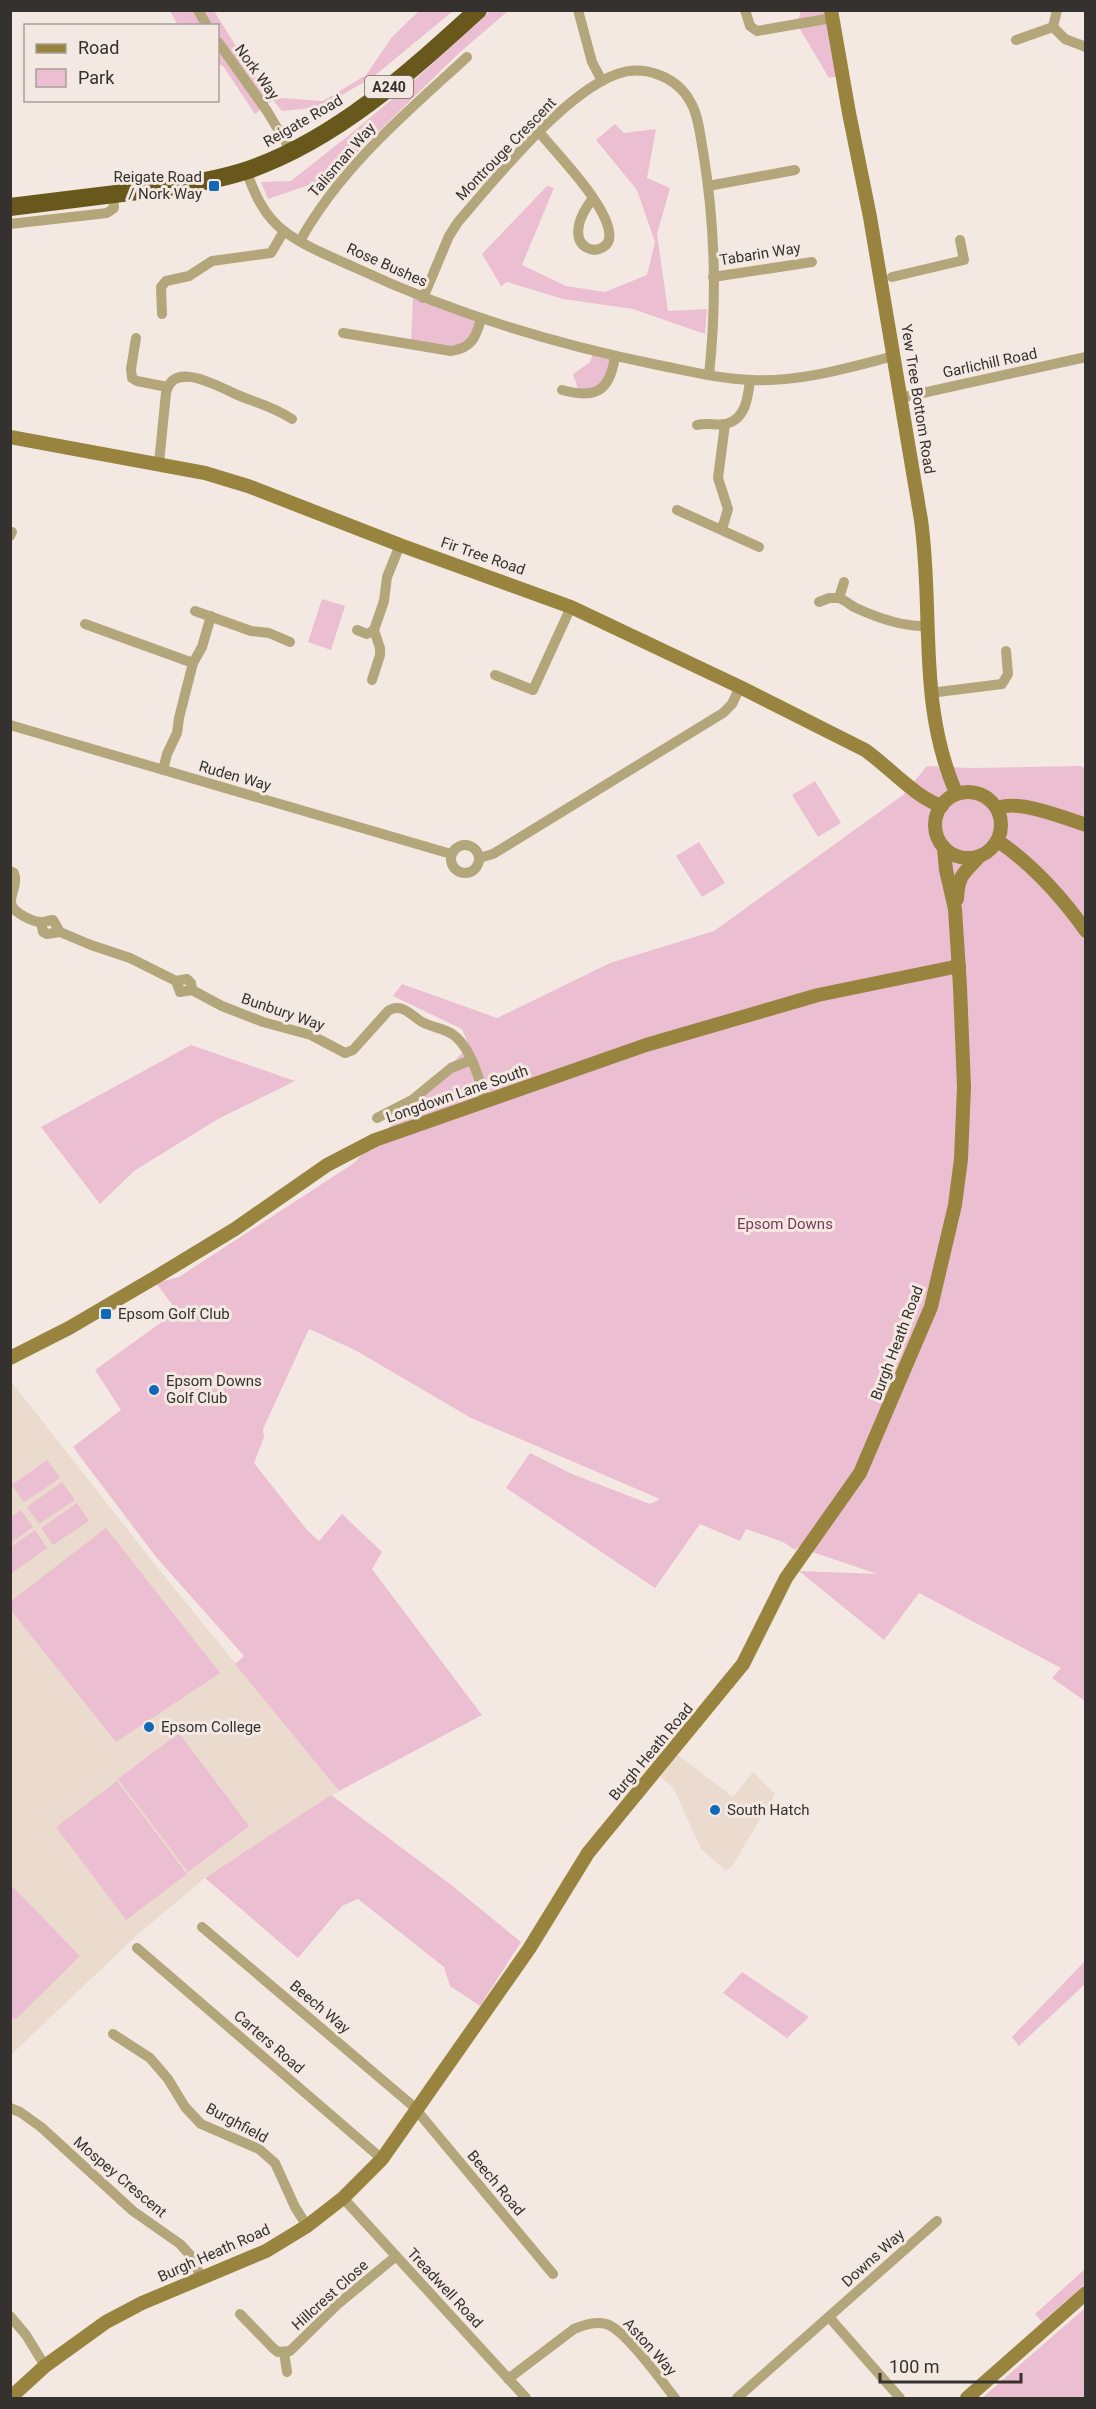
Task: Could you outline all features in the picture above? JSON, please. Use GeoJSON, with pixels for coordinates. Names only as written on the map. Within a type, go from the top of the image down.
{"type":"FeatureCollection","features":[{"type":"Feature","properties":{"kind":"highway","name":"Reigate Road"},"geometry":{"type":"LineString","coordinates":[[10,207],[184,185],[246,170],[291,151],[324,133],[367,104],[409,71],[478,10]]}},
{"type":"Feature","properties":{"kind":"main road","name":"Yew Tree Bottom Road"},"geometry":{"type":"LineString","coordinates":[[832,14],[870,217],[924,541],[930,693],[939,746],[956,793]]}},
{"type":"Feature","properties":{"kind":"main road","name":"Fir Tree Road"},"geometry":{"type":"LineString","coordinates":[[10,437],[159,463],[224,478],[571,607],[740,687],[865,750],[932,803],[942,806]]}},
{"type":"Feature","properties":{"kind":"main road","name":"Fir Tree Road"},"geometry":{"type":"LineString","coordinates":[[913,789],[934,827]]}},
{"type":"Feature","properties":{"kind":"main road"},"geometry":{"type":"LineString","coordinates":[[967,792],[986,796],[998,808],[1001,821],[1001,835],[998,841],[989,852],[978,858],[956,857],[944,848],[936,837],[934,827],[942,806],[956,793],[967,792]]}},
{"type":"Feature","properties":{"kind":"main road"},"geometry":{"type":"LineString","coordinates":[[998,808],[1013,805],[1024,807],[1086,825]]}},
{"type":"Feature","properties":{"kind":"main road"},"geometry":{"type":"LineString","coordinates":[[998,841],[1037,873],[1066,902],[1086,931]]}},
{"type":"Feature","properties":{"kind":"main road","name":"Burgh Heath Road"},"geometry":{"type":"LineString","coordinates":[[944,848],[946,870],[955,909]]}},
{"type":"Feature","properties":{"kind":"main road","name":"Burgh Heath Road"},"geometry":{"type":"LineString","coordinates":[[10,2398],[45,2366],[106,2322],[201,2277],[266,2251],[307,2226],[343,2198],[382,2159],[529,1949],[588,1853],[743,1664],[790,1572],[860,1473],[931,1307],[955,1205],[964,1125],[955,909],[957,883],[962,874],[978,858]]}},
{"type":"Feature","properties":{"kind":"main road","name":"Longdown Lane South"},"geometry":{"type":"LineString","coordinates":[[10,1358],[69,1328],[166,1271],[235,1228],[327,1165],[375,1140],[646,1045],[818,995],[959,966]]}},
{"type":"Feature","properties":{"kind":"main road"},"geometry":{"type":"LineString","coordinates":[[967,2398],[1086,2293]]}},
{"type":"Feature","properties":{"kind":"street"},"geometry":{"type":"LineString","coordinates":[[198,10],[206,24]]}},
{"type":"Feature","properties":{"kind":"street"},"geometry":{"type":"LineString","coordinates":[[578,10],[592,62],[602,81]]}},
{"type":"Feature","properties":{"kind":"street"},"geometry":{"type":"LineString","coordinates":[[745,10],[750,26],[757,31],[832,14]]}},
{"type":"Feature","properties":{"kind":"street"},"geometry":{"type":"LineString","coordinates":[[1053,27],[1057,10]]}},
{"type":"Feature","properties":{"kind":"street"},"geometry":{"type":"LineString","coordinates":[[1016,40],[1053,27]]}},
{"type":"Feature","properties":{"kind":"street"},"geometry":{"type":"LineString","coordinates":[[1053,27],[1065,39],[1086,47]]}},
{"type":"Feature","properties":{"kind":"street","name":"Nork Way"},"geometry":{"type":"LineString","coordinates":[[219,43],[271,117],[291,151]]}},
{"type":"Feature","properties":{"kind":"street","name":"Talisman Way"},"geometry":{"type":"LineString","coordinates":[[300,240],[325,201],[362,155],[467,57]]}},
{"type":"Feature","properties":{"kind":"street","name":"Montrouge Crescent"},"geometry":{"type":"LineString","coordinates":[[423,298],[448,236],[539,132],[580,96],[615,74],[634,70],[657,74],[669,79],[691,101],[708,186],[713,277],[713,327],[709,375]]}},
{"type":"Feature","properties":{"kind":"street"},"geometry":{"type":"LineString","coordinates":[[539,132],[592,198]]}},
{"type":"Feature","properties":{"kind":"street","name":"Rose Bushes"},"geometry":{"type":"LineString","coordinates":[[246,170],[253,192],[271,219],[284,231],[423,298],[481,319],[615,356],[709,375],[750,380],[788,380],[821,375],[894,356]]}},
{"type":"Feature","properties":{"kind":"street"},"geometry":{"type":"LineString","coordinates":[[708,186],[795,170]]}},
{"type":"Feature","properties":{"kind":"street"},"geometry":{"type":"LineString","coordinates":[[10,224],[108,213],[114,208],[113,195]]}},
{"type":"Feature","properties":{"kind":"street"},"geometry":{"type":"LineString","coordinates":[[162,314],[161,287],[166,281],[189,276],[212,261],[271,252],[284,231]]}},
{"type":"Feature","properties":{"kind":"street"},"geometry":{"type":"LineString","coordinates":[[892,278],[964,260],[960,240]]}},
{"type":"Feature","properties":{"kind":"street","name":"Tabarin Way"},"geometry":{"type":"LineString","coordinates":[[713,277],[812,262]]}},
{"type":"Feature","properties":{"kind":"street"},"geometry":{"type":"LineString","coordinates":[[343,333],[451,351],[468,347],[474,340],[481,319]]}},
{"type":"Feature","properties":{"kind":"street"},"geometry":{"type":"LineString","coordinates":[[136,338],[131,369],[132,378],[167,387]]}},
{"type":"Feature","properties":{"kind":"street"},"geometry":{"type":"LineString","coordinates":[[562,390],[580,395],[592,394],[602,389],[609,381],[615,356]]}},
{"type":"Feature","properties":{"kind":"street","name":"Garlichill Road"},"geometry":{"type":"LineString","coordinates":[[900,398],[1086,357]]}},
{"type":"Feature","properties":{"kind":"street"},"geometry":{"type":"LineString","coordinates":[[159,463],[167,387],[174,380],[182,377],[198,378],[280,411],[292,419]]}},
{"type":"Feature","properties":{"kind":"street"},"geometry":{"type":"LineString","coordinates":[[697,425],[725,424],[736,419],[744,411],[750,380]]}},
{"type":"Feature","properties":{"kind":"street"},"geometry":{"type":"LineString","coordinates":[[722,529],[728,509],[718,478],[725,424]]}},
{"type":"Feature","properties":{"kind":"street"},"geometry":{"type":"LineString","coordinates":[[677,510],[759,547]]}},
{"type":"Feature","properties":{"kind":"street"},"geometry":{"type":"LineString","coordinates":[[372,680],[380,656],[374,630],[384,601],[387,577],[400,545]]}},
{"type":"Feature","properties":{"kind":"street"},"geometry":{"type":"LineString","coordinates":[[839,598],[844,582]]}},
{"type":"Feature","properties":{"kind":"street"},"geometry":{"type":"LineString","coordinates":[[819,602],[829,598],[839,598],[854,607],[898,624],[926,626]]}},
{"type":"Feature","properties":{"kind":"street"},"geometry":{"type":"LineString","coordinates":[[495,675],[533,690],[571,607]]}},
{"type":"Feature","properties":{"kind":"street"},"geometry":{"type":"LineString","coordinates":[[195,611],[251,631],[269,633],[290,642]]}},
{"type":"Feature","properties":{"kind":"street"},"geometry":{"type":"LineString","coordinates":[[163,770],[177,733],[178,718],[193,663],[202,648],[211,616]]}},
{"type":"Feature","properties":{"kind":"street"},"geometry":{"type":"LineString","coordinates":[[85,624],[193,663]]}},
{"type":"Feature","properties":{"kind":"street"},"geometry":{"type":"LineString","coordinates":[[357,630],[367,634],[374,630]]}},
{"type":"Feature","properties":{"kind":"street"},"geometry":{"type":"LineString","coordinates":[[930,693],[1002,684],[1008,674],[1006,651]]}},
{"type":"Feature","properties":{"kind":"street"},"geometry":{"type":"LineString","coordinates":[[451,854],[452,865],[460,873],[471,872],[479,858],[493,854],[723,713],[732,704],[740,687]]}},
{"type":"Feature","properties":{"kind":"street","name":"Ruden Way"},"geometry":{"type":"LineString","coordinates":[[10,725],[451,854],[457,846],[466,844],[475,849],[479,858]]}},
{"type":"Feature","properties":{"kind":"street","name":"Bunbury Way"},"geometry":{"type":"LineString","coordinates":[[10,871],[14,873],[16,881],[12,907],[17,913],[41,922],[47,934],[60,932],[130,958],[176,981],[180,992],[192,990],[222,1006],[263,1022],[312,1035],[345,1053],[352,1050],[388,1011],[392,1008],[403,1009],[428,1025],[455,1035],[471,1060],[486,1101]]}},
{"type":"Feature","properties":{"kind":"street"},"geometry":{"type":"LineString","coordinates":[[378,1118],[412,1100],[451,1068],[471,1060]]}},
{"type":"Feature","properties":{"kind":"street","name":"Beech Way"},"geometry":{"type":"LineString","coordinates":[[202,1927],[404,2098],[416,2111]]}},
{"type":"Feature","properties":{"kind":"street","name":"Carters Road"},"geometry":{"type":"LineString","coordinates":[[137,1948],[382,2159]]}},
{"type":"Feature","properties":{"kind":"street","name":"Burghfield"},"geometry":{"type":"LineString","coordinates":[[113,2034],[150,2058],[168,2079],[185,2107],[201,2124],[259,2150],[275,2163],[295,2207],[307,2226]]}},
{"type":"Feature","properties":{"kind":"street","name":"Mospey Crescent"},"geometry":{"type":"LineString","coordinates":[[10,2108],[20,2112],[40,2127],[132,2211],[180,2244],[191,2256],[201,2277]]}},
{"type":"Feature","properties":{"kind":"street","name":"Beech Road"},"geometry":{"type":"LineString","coordinates":[[416,2111],[553,2274]]}},
{"type":"Feature","properties":{"kind":"street","name":"Treadwell Road"},"geometry":{"type":"LineString","coordinates":[[343,2198],[526,2398]]}},
{"type":"Feature","properties":{"kind":"street","name":"Downs Way"},"geometry":{"type":"LineString","coordinates":[[737,2398],[937,2221]]}},
{"type":"Feature","properties":{"kind":"street","name":"Hillcrest Close"},"geometry":{"type":"LineString","coordinates":[[284,2352],[295,2348],[344,2298],[395,2257]]}},
{"type":"Feature","properties":{"kind":"street"},"geometry":{"type":"LineString","coordinates":[[240,2314],[273,2348],[284,2352],[287,2372]]}},
{"type":"Feature","properties":{"kind":"street"},"geometry":{"type":"LineString","coordinates":[[10,2316],[26,2335],[45,2366]]}},
{"type":"Feature","properties":{"kind":"street"},"geometry":{"type":"LineString","coordinates":[[829,2317],[900,2398]]}},
{"type":"Feature","properties":{"kind":"street","name":"Aston Way"},"geometry":{"type":"LineString","coordinates":[[508,2379],[574,2329],[598,2322],[617,2328],[675,2398]]}},
{"type":"Feature","properties":{"kind":"shaded area","name":"Epsom College"},"geometry":{"type":"Polygon","coordinates":[[[10,1380],[157,1567],[339,1791],[205,1878],[137,1935],[11,2055],[10,1380]]]}},
{"type":"Feature","properties":{"kind":"shaded area"},"geometry":{"type":"Polygon","coordinates":[[[678,1755],[733,1797],[753,1772],[775,1794],[733,1865],[726,1871],[701,1849],[673,1787],[660,1777],[678,1755]]]}},
{"type":"Feature","properties":{"kind":"green space"},"geometry":{"type":"Polygon","coordinates":[[[170,11],[214,11],[253,73],[280,98],[323,101],[366,75],[392,37],[419,11],[453,11],[373,77],[321,107],[282,111],[273,100],[255,114],[223,66],[219,64],[219,24],[177,24],[170,11]]]}},
{"type":"Feature","properties":{"kind":"green space"},"geometry":{"type":"Polygon","coordinates":[[[490,11],[508,11],[458,54],[332,177],[268,199],[261,182],[291,181],[418,77],[490,11]]]}},
{"type":"Feature","properties":{"kind":"green space"},"geometry":{"type":"Polygon","coordinates":[[[801,11],[831,11],[843,75],[829,78],[797,24],[801,11]]]}},
{"type":"Feature","properties":{"kind":"green space"},"geometry":{"type":"Polygon","coordinates":[[[615,124],[624,133],[656,129],[647,178],[670,188],[657,234],[668,311],[707,309],[705,334],[633,309],[563,299],[507,282],[501,286],[482,254],[547,186],[554,188],[522,265],[566,286],[605,292],[647,275],[655,242],[637,190],[596,140],[615,124]]]}},
{"type":"Feature","properties":{"kind":"green space"},"geometry":{"type":"Polygon","coordinates":[[[413,294],[481,319],[468,347],[411,345],[413,294]]]}},
{"type":"Feature","properties":{"kind":"green space"},"geometry":{"type":"Polygon","coordinates":[[[594,350],[615,356],[609,381],[580,395],[573,374],[590,362],[594,350]]]}},
{"type":"Feature","properties":{"kind":"green space"},"geometry":{"type":"Polygon","coordinates":[[[322,599],[345,606],[331,650],[308,642],[322,599]]]}},
{"type":"Feature","properties":{"kind":"green space","name":"Epsom Downs Golf Club"},"geometry":{"type":"Polygon","coordinates":[[[927,766],[970,768],[1080,766],[1085,768],[1085,1701],[1052,1678],[1061,1668],[919,1593],[884,1640],[799,1571],[877,1574],[798,1547],[795,1550],[783,1542],[746,1529],[740,1541],[700,1524],[655,1588],[506,1488],[530,1453],[572,1474],[650,1504],[660,1499],[471,1418],[355,1350],[309,1329],[263,1429],[264,1437],[254,1463],[307,1530],[319,1541],[342,1514],[382,1552],[372,1569],[482,1715],[339,1791],[235,1664],[244,1656],[156,1557],[73,1447],[121,1410],[95,1370],[177,1311],[156,1283],[179,1277],[354,1163],[469,1046],[462,1029],[393,996],[402,984],[497,1018],[610,963],[714,931],[903,795],[927,766]]]}},
{"type":"Feature","properties":{"kind":"green space"},"geometry":{"type":"Polygon","coordinates":[[[815,781],[841,823],[818,837],[792,795],[815,781]]]}},
{"type":"Feature","properties":{"kind":"green space"},"geometry":{"type":"Polygon","coordinates":[[[699,842],[725,883],[702,897],[676,856],[699,842]]]}},
{"type":"Feature","properties":{"kind":"green space"},"geometry":{"type":"Polygon","coordinates":[[[191,1045],[295,1081],[218,1119],[134,1171],[100,1204],[41,1127],[191,1045]]]}},
{"type":"Feature","properties":{"kind":"green space"},"geometry":{"type":"Polygon","coordinates":[[[47,1460],[60,1478],[24,1502],[12,1485],[47,1460]]]}},
{"type":"Feature","properties":{"kind":"green space"},"geometry":{"type":"Polygon","coordinates":[[[62,1482],[75,1500],[39,1524],[27,1507],[62,1482]]]}},
{"type":"Feature","properties":{"kind":"green space"},"geometry":{"type":"Polygon","coordinates":[[[77,1503],[89,1521],[53,1545],[41,1528],[77,1503]]]}},
{"type":"Feature","properties":{"kind":"green space"},"geometry":{"type":"Polygon","coordinates":[[[21,1510],[33,1527],[11,1543],[11,1517],[21,1510]]]}},
{"type":"Feature","properties":{"kind":"green space"},"geometry":{"type":"Polygon","coordinates":[[[106,1528],[220,1673],[116,1742],[10,1609],[11,1601],[106,1528]]]}},
{"type":"Feature","properties":{"kind":"green space"},"geometry":{"type":"Polygon","coordinates":[[[35,1530],[47,1548],[12,1573],[11,1547],[35,1530]]]}},
{"type":"Feature","properties":{"kind":"green space"},"geometry":{"type":"Polygon","coordinates":[[[179,1733],[249,1826],[188,1872],[118,1779],[179,1733]]]}},
{"type":"Feature","properties":{"kind":"green space"},"geometry":{"type":"Polygon","coordinates":[[[117,1781],[187,1874],[126,1920],[56,1827],[117,1781]]]}},
{"type":"Feature","properties":{"kind":"green space"},"geometry":{"type":"Polygon","coordinates":[[[331,1795],[450,1884],[521,1942],[480,2006],[450,1986],[444,1967],[358,1899],[342,1906],[298,1958],[205,1878],[331,1795]]]}},
{"type":"Feature","properties":{"kind":"green space"},"geometry":{"type":"Polygon","coordinates":[[[11,1885],[80,1956],[15,2020],[10,2015],[11,1885]]]}},
{"type":"Feature","properties":{"kind":"green space"},"geometry":{"type":"Polygon","coordinates":[[[1085,1961],[1085,1984],[1019,2046],[1012,2037],[1085,1961]]]}},
{"type":"Feature","properties":{"kind":"green space"},"geometry":{"type":"Polygon","coordinates":[[[742,1972],[809,2017],[787,2038],[723,1993],[742,1972]]]}},
{"type":"Feature","properties":{"kind":"green space"},"geometry":{"type":"Polygon","coordinates":[[[1085,2269],[1085,2284],[1042,2322],[1035,2314],[1085,2269]]]}},
{"type":"Feature","properties":{"kind":"green space"},"geometry":{"type":"Polygon","coordinates":[[[1085,2308],[1085,2398],[982,2398],[1085,2308]]]}},
{"type":"Feature","properties":{"kind":"place","name":"Reigate Road / Nork Way"},"geometry":{"type":"Point","coordinates":[214,186]}},
{"type":"Feature","properties":{"kind":"place","name":"Epsom Golf Club"},"geometry":{"type":"Point","coordinates":[106,1314]}},
{"type":"Feature","properties":{"kind":"place","name":"Epsom Downs Golf Club"},"geometry":{"type":"Point","coordinates":[154,1390]}},
{"type":"Feature","properties":{"kind":"place","name":"Epsom College"},"geometry":{"type":"Point","coordinates":[149,1727]}},
{"type":"Feature","properties":{"kind":"place","name":"South Hatch"},"geometry":{"type":"Point","coordinates":[715,1810]}},
{"type":"Feature","properties":{"kind":"park label","name":"Epsom Downs"},"geometry":{"type":"Point","coordinates":[785,1224]}}]}
